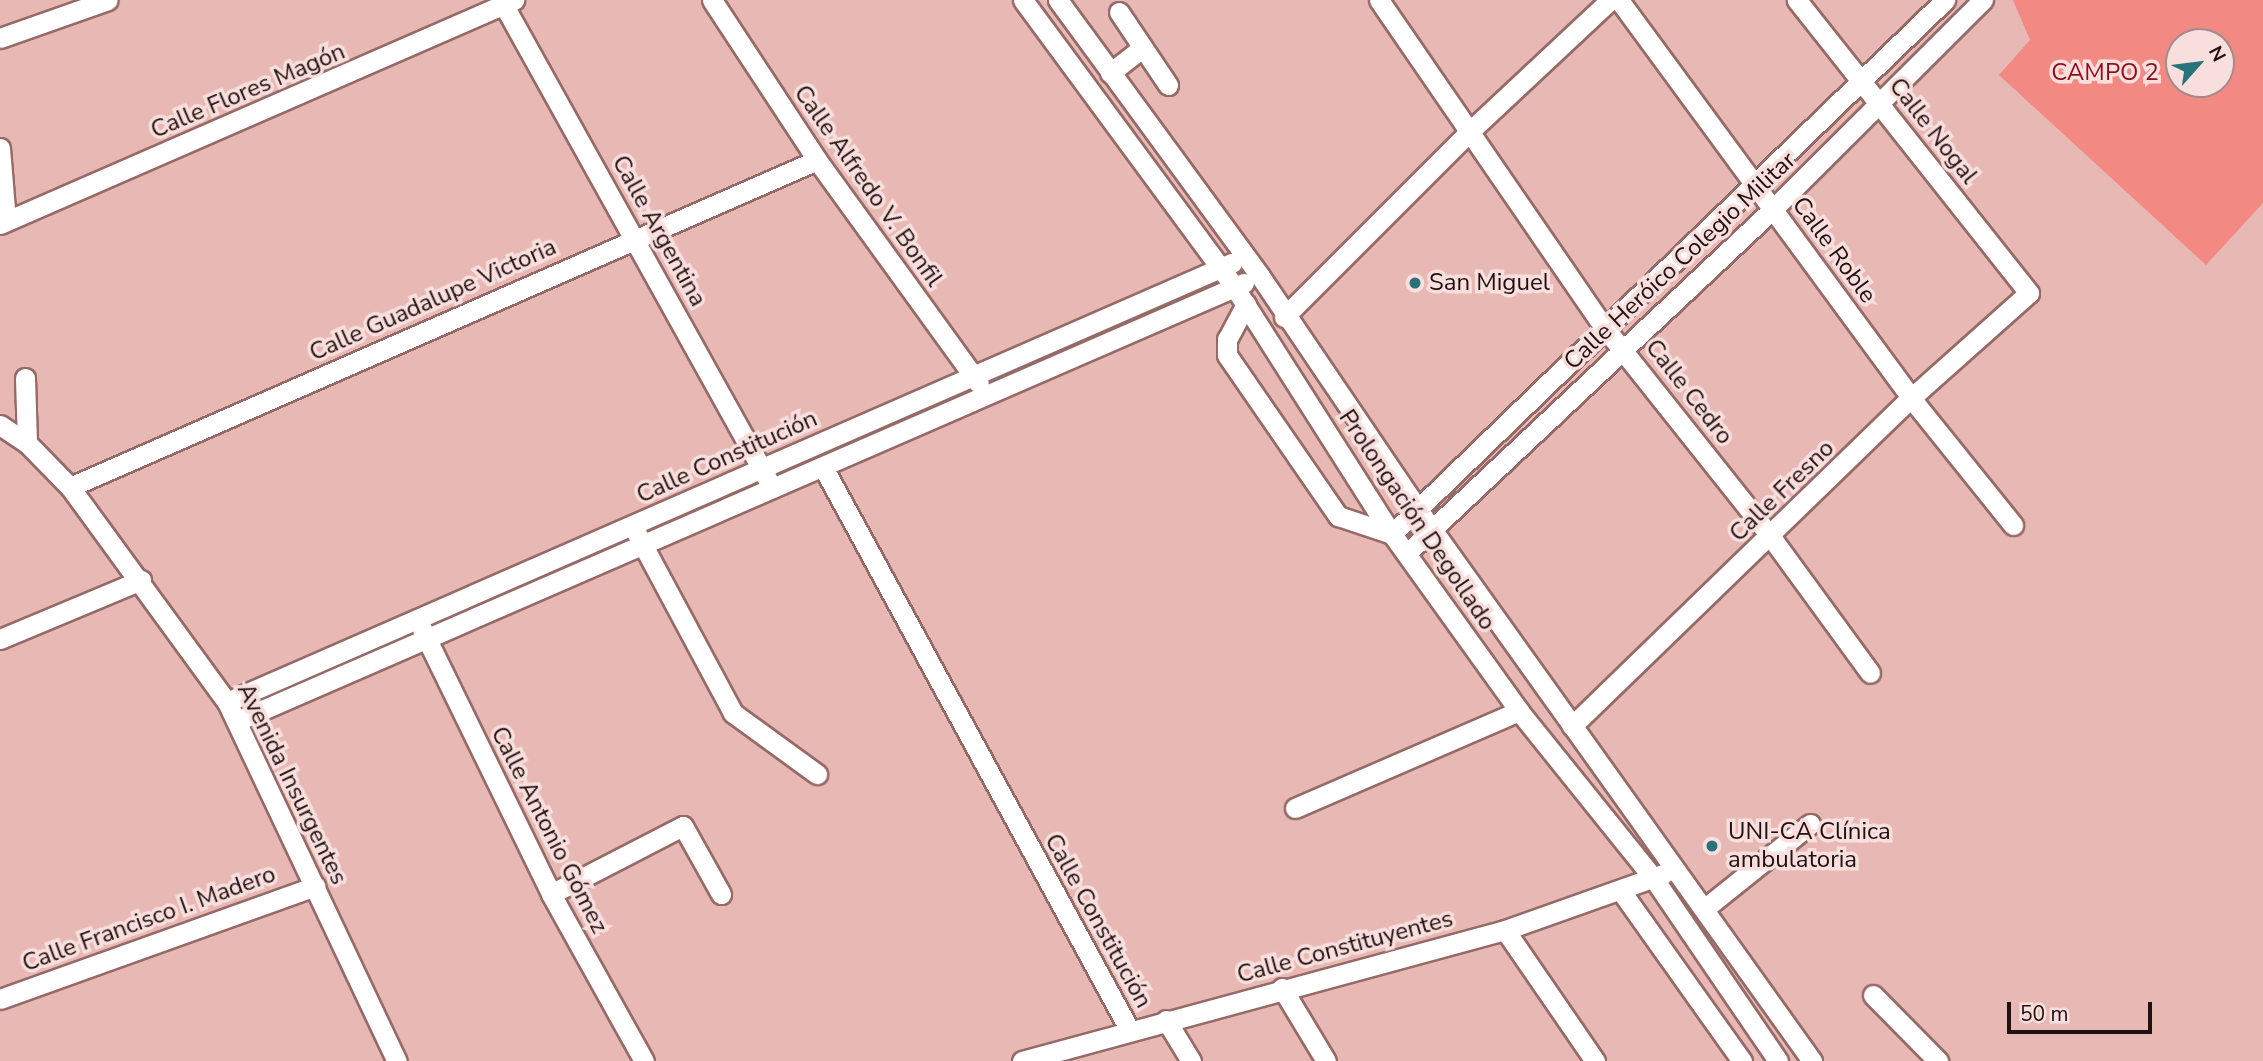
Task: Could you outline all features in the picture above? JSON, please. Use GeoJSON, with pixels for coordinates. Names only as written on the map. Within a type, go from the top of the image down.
{"type":"FeatureCollection","features":[{"type":"Feature","properties":{"kind":"street"},"geometry":{"type":"LineString","coordinates":[[0,38],[108,0]]}},
{"type":"Feature","properties":{"kind":"street","name":"Calle Alfredo V. Bonfil"},"geometry":{"type":"LineString","coordinates":[[712,0],[817,160],[987,398]]}},
{"type":"Feature","properties":{"kind":"street","name":"Prolongación Degollado"},"geometry":{"type":"LineString","coordinates":[[1023,0],[1221,268],[1392,534],[1519,711],[1654,879],[1778,1061]]}},
{"type":"Feature","properties":{"kind":"street","name":"Prolongación Degollado"},"geometry":{"type":"LineString","coordinates":[[1058,0],[1260,276],[1284,317],[1419,511],[1812,1061]]}},
{"type":"Feature","properties":{"kind":"street","name":"Calle Cedro"},"geometry":{"type":"LineString","coordinates":[[1378,0],[1604,327],[1771,537],[1870,673]]}},
{"type":"Feature","properties":{"kind":"street"},"geometry":{"type":"LineString","coordinates":[[1284,317],[1468,133],[1610,0]]}},
{"type":"Feature","properties":{"kind":"street","name":"Calle Roble"},"geometry":{"type":"LineString","coordinates":[[1619,0],[1911,398],[2013,525]]}},
{"type":"Feature","properties":{"kind":"street","name":"Calle Nogal"},"geometry":{"type":"LineString","coordinates":[[1797,0],[2029,293]]}},
{"type":"Feature","properties":{"kind":"street","name":"Calle Heróico Colegio Militar"},"geometry":{"type":"LineString","coordinates":[[1392,534],[1419,511],[1604,327],[1945,0]]}},
{"type":"Feature","properties":{"kind":"street","name":"Calle Heróico Colegio Militar"},"geometry":{"type":"LineString","coordinates":[[1407,553],[1774,208],[1983,0]]}},
{"type":"Feature","properties":{"kind":"street","name":"Calle Flores Magón"},"geometry":{"type":"LineString","coordinates":[[3,223],[507,2]]}},
{"type":"Feature","properties":{"kind":"street","name":"Calle Argentina"},"geometry":{"type":"LineString","coordinates":[[507,2],[772,487]]}},
{"type":"Feature","properties":{"kind":"street"},"geometry":{"type":"LineString","coordinates":[[1119,12],[1168,85]]}},
{"type":"Feature","properties":{"kind":"street"},"geometry":{"type":"LineString","coordinates":[[1110,73],[1142,48]]}},
{"type":"Feature","properties":{"kind":"street"},"geometry":{"type":"LineString","coordinates":[[0,148],[3,223]]}},
{"type":"Feature","properties":{"kind":"street","name":"Calle Guadalupe Victoria"},"geometry":{"type":"LineString","coordinates":[[70,487],[817,160]]}},
{"type":"Feature","properties":{"kind":"street","name":"Calle Constitución"},"geometry":{"type":"LineString","coordinates":[[237,721],[427,638],[763,469],[1246,257]]}},
{"type":"Feature","properties":{"kind":"street","name":"Calle Constitución"},"geometry":{"type":"LineString","coordinates":[[227,702],[417,618],[636,534],[772,487],[1240,296],[1260,276]]}},
{"type":"Feature","properties":{"kind":"street","name":"Calle Fresno"},"geometry":{"type":"LineString","coordinates":[[1572,726],[1771,537],[1911,398],[2029,293]]}},
{"type":"Feature","properties":{"kind":"street"},"geometry":{"type":"LineString","coordinates":[[1240,296],[1227,339],[1227,355],[1338,516],[1392,534]]}},
{"type":"Feature","properties":{"kind":"street"},"geometry":{"type":"LineString","coordinates":[[25,378],[27,443]]}},
{"type":"Feature","properties":{"kind":"street","name":"Avenida Insurgentes"},"geometry":{"type":"LineString","coordinates":[[0,425],[27,443],[70,487],[141,580],[227,702],[397,1061]]}},
{"type":"Feature","properties":{"kind":"street","name":"Calle Constitución"},"geometry":{"type":"LineString","coordinates":[[823,467],[1129,1029]]}},
{"type":"Feature","properties":{"kind":"street"},"geometry":{"type":"LineString","coordinates":[[636,534],[733,713],[817,774]]}},
{"type":"Feature","properties":{"kind":"street"},"geometry":{"type":"LineString","coordinates":[[0,639],[141,580]]}},
{"type":"Feature","properties":{"kind":"street","name":"Calle Antonio Gómez"},"geometry":{"type":"LineString","coordinates":[[417,618],[551,894],[644,1061]]}},
{"type":"Feature","properties":{"kind":"street"},"geometry":{"type":"LineString","coordinates":[[1295,808],[1519,711]]}},
{"type":"Feature","properties":{"kind":"street"},"geometry":{"type":"LineString","coordinates":[[1704,909],[1810,824]]}},
{"type":"Feature","properties":{"kind":"street"},"geometry":{"type":"LineString","coordinates":[[551,894],[683,825],[721,894]]}},
{"type":"Feature","properties":{"kind":"street","name":"Calle Constituyentes"},"geometry":{"type":"LineString","coordinates":[[1022,1061],[1050,1057],[1129,1029],[1505,930],[1621,891],[1676,868]]}},
{"type":"Feature","properties":{"kind":"street","name":"Calle Francisco I. Madero"},"geometry":{"type":"LineString","coordinates":[[0,999],[316,886]]}},
{"type":"Feature","properties":{"kind":"street"},"geometry":{"type":"LineString","coordinates":[[1621,891],[1742,1061]]}},
{"type":"Feature","properties":{"kind":"street"},"geometry":{"type":"LineString","coordinates":[[1505,930],[1595,1061]]}},
{"type":"Feature","properties":{"kind":"street"},"geometry":{"type":"LineString","coordinates":[[1282,988],[1326,1061]]}},
{"type":"Feature","properties":{"kind":"street"},"geometry":{"type":"LineString","coordinates":[[1873,995],[1938,1061]]}},
{"type":"Feature","properties":{"kind":"street"},"geometry":{"type":"LineString","coordinates":[[1166,1020],[1191,1061]]}},
{"type":"Feature","properties":{"kind":"green space","name":"CAMPO 2"},"geometry":{"type":"Polygon","coordinates":[[[2013,0],[2263,0],[2263,203],[2206,265],[1999,75],[2030,40],[2013,0]]]}},
{"type":"Feature","properties":{"kind":"place","name":"San Miguel"},"geometry":{"type":"Point","coordinates":[1415,283]}},
{"type":"Feature","properties":{"kind":"place","name":"UNI-CA Clínica ambulatoria"},"geometry":{"type":"Point","coordinates":[1712,846]}}]}
